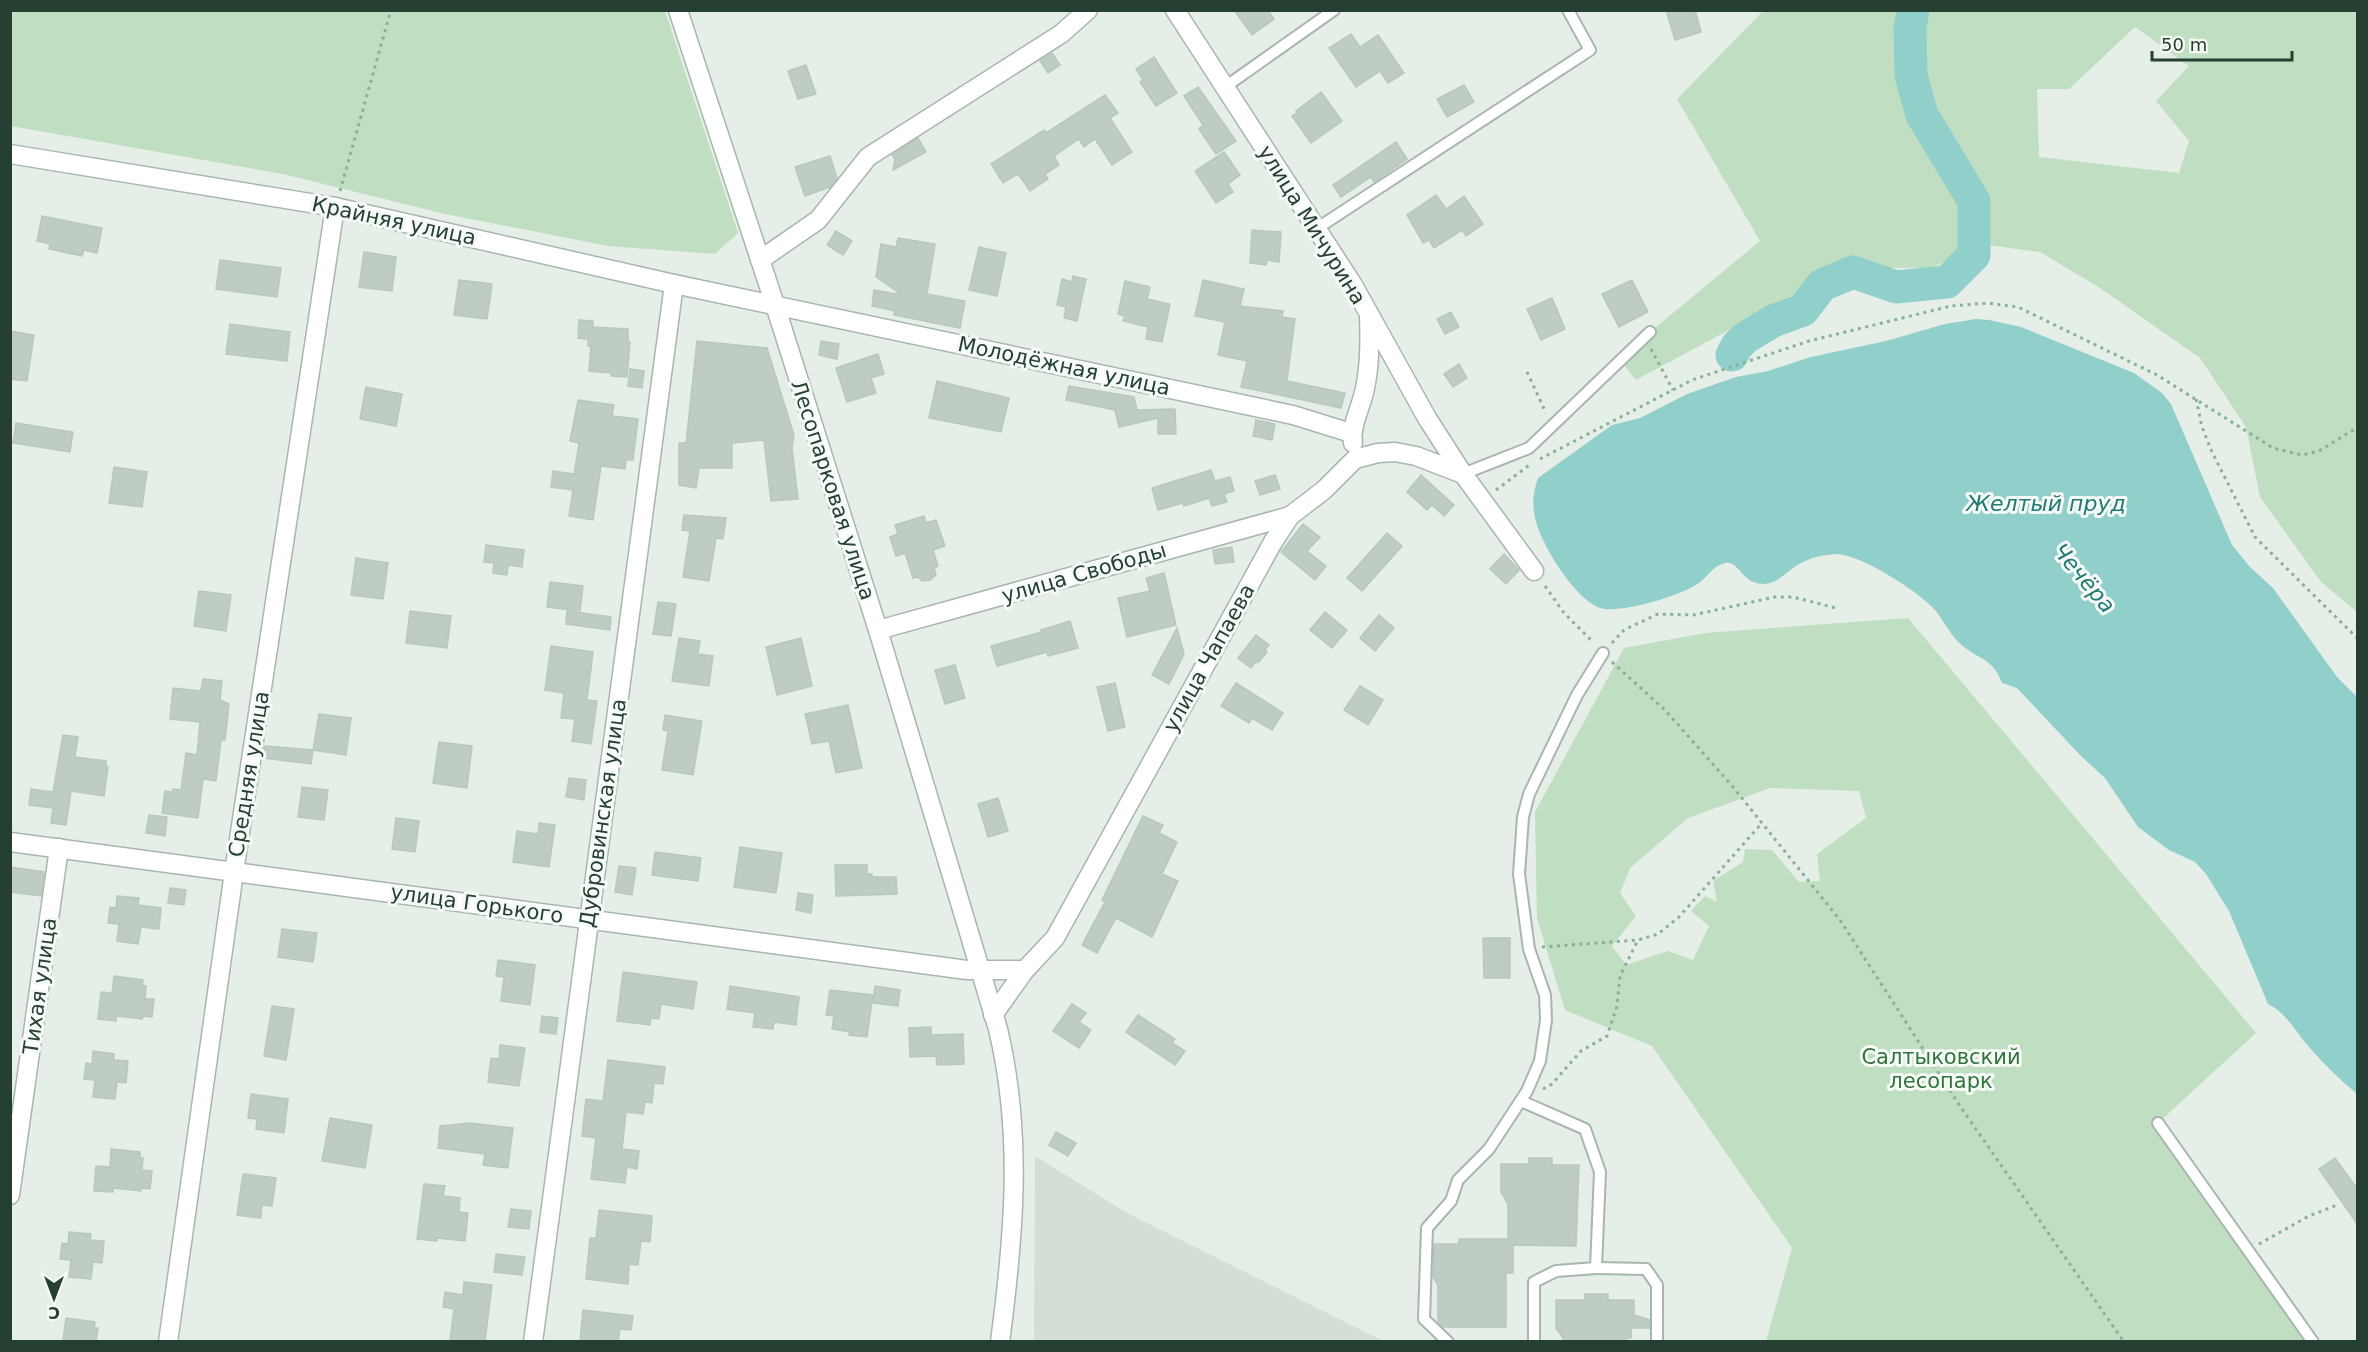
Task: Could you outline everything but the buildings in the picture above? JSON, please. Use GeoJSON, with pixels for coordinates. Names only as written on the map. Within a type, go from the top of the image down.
{"type":"FeatureCollection","features":[{"type":"Feature","properties":{"kind":"street","name":"Лесопарковая улица"},"geometry":{"type":"LineString","coordinates":[[678,10],[878,630],[1006,1063],[1011,1096],[1013,1237],[1000,1341]]}},
{"type":"Feature","properties":{"kind":"street"},"geometry":{"type":"LineString","coordinates":[[760,260],[818,220],[868,158],[1061,34],[1088,10]]}},
{"type":"Feature","properties":{"kind":"street","name":"улица Мичурина"},"geometry":{"type":"LineString","coordinates":[[1175,10],[1353,285],[1368,313],[1370,336],[1366,386],[1351,433],[1355,459]]}},
{"type":"Feature","properties":{"kind":"street","name":"Крайняя улица"},"geometry":{"type":"LineString","coordinates":[[10,154],[335,207],[775,305]]}},
{"type":"Feature","properties":{"kind":"street","name":"Средняя улица"},"geometry":{"type":"LineString","coordinates":[[168,1341],[234,872],[335,207]]}},
{"type":"Feature","properties":{"kind":"street","name":"Дубровинская улица"},"geometry":{"type":"LineString","coordinates":[[533,1341],[674,284]]}},
{"type":"Feature","properties":{"kind":"street","name":"Молодёжная улица"},"geometry":{"type":"LineString","coordinates":[[775,305],[1293,415],[1351,433]]}},
{"type":"Feature","properties":{"kind":"street"},"geometry":{"type":"LineString","coordinates":[[1368,313],[1427,418],[1463,474],[1534,571]]}},
{"type":"Feature","properties":{"kind":"street"},"geometry":{"type":"LineString","coordinates":[[1355,459],[1378,453],[1395,452],[1416,456],[1463,474]]}},
{"type":"Feature","properties":{"kind":"street","name":"улица Чапаева"},"geometry":{"type":"LineString","coordinates":[[993,1015],[1025,970],[1055,938],[1267,553],[1290,516],[1324,490],[1355,459]]}},
{"type":"Feature","properties":{"kind":"street","name":"улица Свободы"},"geometry":{"type":"LineString","coordinates":[[878,630],[1290,516]]}},
{"type":"Feature","properties":{"kind":"street","name":"улица Горького"},"geometry":{"type":"LineString","coordinates":[[10,842],[980,971]]}},
{"type":"Feature","properties":{"kind":"street","name":"Тихая улица"},"geometry":{"type":"LineString","coordinates":[[10,1195],[59,848]]}},
{"type":"Feature","properties":{"kind":"street"},"geometry":{"type":"LineString","coordinates":[[980,971],[1025,970]]}},
{"type":"Feature","properties":{"kind":"lane"},"geometry":{"type":"LineString","coordinates":[[1225,87],[1334,10]]}},
{"type":"Feature","properties":{"kind":"lane"},"geometry":{"type":"LineString","coordinates":[[1316,229],[1590,50],[1568,10]]}},
{"type":"Feature","properties":{"kind":"lane"},"geometry":{"type":"LineString","coordinates":[[1463,474],[1529,448],[1648,335]]}},
{"type":"Feature","properties":{"kind":"lane"},"geometry":{"type":"LineString","coordinates":[[1448,1341],[1424,1318],[1427,1228],[1451,1201],[1458,1180],[1489,1149],[1521,1101],[1540,1061],[1546,1020],[1545,995],[1529,949],[1519,874],[1523,817],[1529,794],[1538,774],[1577,695],[1603,653]]}},
{"type":"Feature","properties":{"kind":"lane"},"geometry":{"type":"LineString","coordinates":[[1521,1101],[1586,1129],[1600,1172],[1596,1268]]}},
{"type":"Feature","properties":{"kind":"lane"},"geometry":{"type":"LineString","coordinates":[[2158,1123],[2313,1341]]}},
{"type":"Feature","properties":{"kind":"lane"},"geometry":{"type":"LineString","coordinates":[[1534,1341],[1534,1282],[1556,1271],[1596,1268],[1646,1269],[1657,1285],[1657,1341]]}},
{"type":"Feature","properties":{"kind":"path"},"geometry":{"type":"LineString","coordinates":[[335,207],[391,10]]}},
{"type":"Feature","properties":{"kind":"path"},"geometry":{"type":"LineString","coordinates":[[1482,500],[1533,463],[1692,380],[1809,341],[1951,306],[1988,303],[2018,307],[2157,375],[2273,448],[2302,455],[2319,451],[2358,427]]}},
{"type":"Feature","properties":{"kind":"path"},"geometry":{"type":"LineString","coordinates":[[1648,335],[1673,390]]}},
{"type":"Feature","properties":{"kind":"path"},"geometry":{"type":"LineString","coordinates":[[1527,372],[1552,426]]}},
{"type":"Feature","properties":{"kind":"path"},"geometry":{"type":"LineString","coordinates":[[2196,399],[2202,427],[2212,452],[2255,537],[2358,639]]}},
{"type":"Feature","properties":{"kind":"path"},"geometry":{"type":"LineString","coordinates":[[1534,571],[1564,613],[1603,653],[1665,710],[1762,823],[1840,920],[1960,1106],[2124,1341]]}},
{"type":"Feature","properties":{"kind":"path"},"geometry":{"type":"LineString","coordinates":[[1603,653],[1624,630],[1658,614],[1694,615],[1775,597],[1793,597],[1836,608]]}},
{"type":"Feature","properties":{"kind":"path"},"geometry":{"type":"LineString","coordinates":[[1529,949],[1638,940],[1658,934],[1679,917],[1762,823]]}},
{"type":"Feature","properties":{"kind":"path"},"geometry":{"type":"LineString","coordinates":[[1521,1101],[1552,1084],[1581,1051],[1607,1036],[1617,1006],[1620,976],[1638,940]]}},
{"type":"Feature","properties":{"kind":"path"},"geometry":{"type":"LineString","coordinates":[[2248,1250],[2294,1224],[2337,1204]]}},
{"type":"Feature","properties":{"kind":"shaded area"},"geometry":{"type":"Polygon","coordinates":[[[1035,1156],[1127,1213],[1383,1341],[1034,1341],[1035,1156]]]}},
{"type":"Feature","properties":{"kind":"green space"},"geometry":{"type":"Polygon","coordinates":[[[10,11],[665,11],[738,233],[715,254],[608,246],[445,214],[283,174],[11,126],[10,11]]]}},
{"type":"Feature","properties":{"kind":"green space"},"geometry":{"type":"Polygon","coordinates":[[[1763,11],[2357,11],[2357,612],[2321,582],[2260,497],[2246,427],[2200,358],[2100,288],[2040,252],[1980,244],[1932,268],[1844,268],[1636,380],[1620,360],[1650,332],[1760,241],[1677,99],[1763,11]],[[2135,27],[2069,89],[2037,89],[2039,157],[2179,173],[2189,141],[2156,101],[2189,66],[2135,27]]]}},
{"type":"Feature","properties":{"kind":"green space","name":"Салтыковский лесопарк"},"geometry":{"type":"Polygon","coordinates":[[[1908,618],[2256,1033],[2158,1123],[2313,1341],[1766,1341],[1792,1248],[1652,1046],[1565,1010],[1537,918],[1535,812],[1624,648],[1705,633],[1908,618]],[[1770,788],[1688,818],[1630,868],[1620,893],[1636,916],[1612,946],[1626,965],[1668,951],[1693,960],[1709,926],[1691,911],[1705,896],[1717,902],[1713,881],[1743,862],[1745,849],[1772,850],[1799,882],[1820,881],[1817,854],[1866,818],[1859,791],[1770,788]]]}},
{"type":"Feature","properties":{"kind":"water","name":"Желтый пруд"},"geometry":{"type":"Polygon","coordinates":[[[1976,319],[2021,327],[2134,373],[2162,393],[2171,404],[2232,545],[2250,567],[2273,588],[2337,677],[2357,697],[2357,1094],[2321,1060],[2286,1018],[2268,1004],[2229,911],[2206,874],[2195,862],[2169,850],[2138,827],[2105,778],[2017,688],[2002,683],[1991,665],[1960,643],[1936,611],[1904,585],[1859,560],[1836,554],[1809,559],[1773,582],[1762,584],[1749,580],[1734,565],[1725,563],[1716,567],[1696,585],[1677,594],[1626,608],[1605,609],[1583,597],[1572,585],[1544,542],[1538,529],[1534,508],[1534,493],[1538,478],[1612,425],[1640,418],[1687,394],[1736,377],[1768,371],[1811,357],[1886,341],[1945,324],[1976,319]]]}},
{"type":"Feature","properties":{"kind":"waterway","name":"Чечёра"},"geometry":{"type":"LineString","coordinates":[[1732,355],[1745,338],[1773,321],[1803,310],[1822,285],[1853,272],[1896,287],[1947,282],[1974,255],[1974,201],[1922,115],[1911,75],[1910,28],[1913,10]]}}]}
